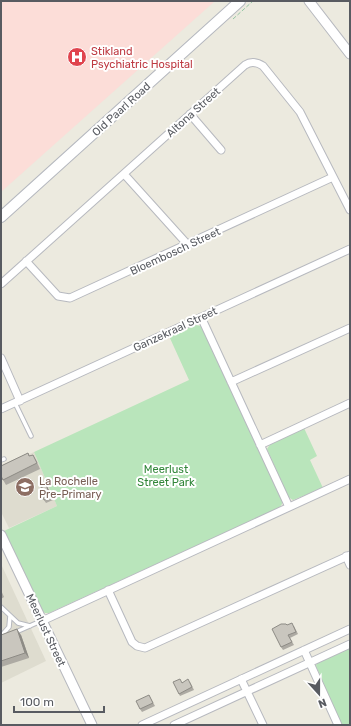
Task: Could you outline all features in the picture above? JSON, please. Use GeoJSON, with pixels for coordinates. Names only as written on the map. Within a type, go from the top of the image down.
{"type":"FeatureCollection","features":[{"type":"Feature","properties":{"kind":"main road","name":"Old Paarl Road"},"geometry":{"type":"LineString","coordinates":[[1,217],[240,1]]}},
{"type":"Feature","properties":{"kind":"street"},"geometry":{"type":"LineString","coordinates":[[309,1],[350,54]]}},
{"type":"Feature","properties":{"kind":"street","name":"Altona Street"},"geometry":{"type":"LineString","coordinates":[[1,284],[245,65],[251,63],[257,63],[263,66],[300,112],[350,210]]}},
{"type":"Feature","properties":{"kind":"street"},"geometry":{"type":"LineString","coordinates":[[190,114],[221,150]]}},
{"type":"Feature","properties":{"kind":"street"},"geometry":{"type":"LineString","coordinates":[[124,174],[188,245]]}},
{"type":"Feature","properties":{"kind":"street","name":"Bloembosch Street"},"geometry":{"type":"LineString","coordinates":[[26,261],[56,294],[61,298],[67,299],[188,245],[333,177]]}},
{"type":"Feature","properties":{"kind":"street","name":"Ganzekraal Street"},"geometry":{"type":"LineString","coordinates":[[1,409],[350,249]]}},
{"type":"Feature","properties":{"kind":"street"},"geometry":{"type":"LineString","coordinates":[[201,317],[289,507]]}},
{"type":"Feature","properties":{"kind":"street"},"geometry":{"type":"LineString","coordinates":[[232,382],[350,328]]}},
{"type":"Feature","properties":{"kind":"street"},"geometry":{"type":"LineString","coordinates":[[1,358],[18,402]]}},
{"type":"Feature","properties":{"kind":"street"},"geometry":{"type":"LineString","coordinates":[[260,445],[350,403]]}},
{"type":"Feature","properties":{"kind":"street"},"geometry":{"type":"LineString","coordinates":[[42,621],[350,479]]}},
{"type":"Feature","properties":{"kind":"street","name":"Meerlust Street"},"geometry":{"type":"LineString","coordinates":[[1,537],[92,725]]}},
{"type":"Feature","properties":{"kind":"street"},"geometry":{"type":"LineString","coordinates":[[108,590],[132,642],[137,646],[145,648],[348,556],[350,565]]}},
{"type":"Feature","properties":{"kind":"street"},"geometry":{"type":"LineString","coordinates":[[142,725],[350,629]]}},
{"type":"Feature","properties":{"kind":"street"},"geometry":{"type":"LineString","coordinates":[[172,711],[177,724],[350,644]]}},
{"type":"Feature","properties":{"kind":"street"},"geometry":{"type":"LineString","coordinates":[[304,650],[338,725]]}},
{"type":"Feature","properties":{"kind":"street"},"geometry":{"type":"LineString","coordinates":[[241,679],[262,725]]}},
{"type":"Feature","properties":{"kind":"lane"},"geometry":{"type":"LineString","coordinates":[[18,402],[31,436]]}},
{"type":"Feature","properties":{"kind":"lane"},"geometry":{"type":"LineString","coordinates":[[1,607],[20,624],[31,626]]}},
{"type":"Feature","properties":{"kind":"lane"},"geometry":{"type":"LineString","coordinates":[[1,636],[9,627],[10,615]]}},
{"type":"Feature","properties":{"kind":"lane"},"geometry":{"type":"LineString","coordinates":[[1,636],[24,630],[42,621]]}},
{"type":"Feature","properties":{"kind":"shaded area","name":"Stikland Psychiatric Hospital"},"geometry":{"type":"Polygon","coordinates":[[[1,1],[215,1],[1,192],[1,1]]]}},
{"type":"Feature","properties":{"kind":"shaded area","name":"La Rochelle Pre-Primary"},"geometry":{"type":"Polygon","coordinates":[[[34,452],[57,506],[9,528],[1,512],[1,467],[34,452]]]}},
{"type":"Feature","properties":{"kind":"shaded area"},"geometry":{"type":"Polygon","coordinates":[[[1,564],[46,661],[1,683],[1,564]]]}},
{"type":"Feature","properties":{"kind":"green space","name":"Meerlust Street Park"},"geometry":{"type":"Polygon","coordinates":[[[195,325],[202,326],[282,500],[282,504],[279,508],[49,613],[45,613],[41,610],[4,531],[57,506],[34,452],[189,380],[169,336],[195,325]]]}},
{"type":"Feature","properties":{"kind":"green space"},"geometry":{"type":"Polygon","coordinates":[[[304,428],[317,456],[310,460],[323,488],[293,500],[288,497],[267,449],[271,443],[304,428]]]}},
{"type":"Feature","properties":{"kind":"green space"},"geometry":{"type":"Polygon","coordinates":[[[350,647],[350,725],[341,725],[316,666],[317,662],[350,647]]]}},
{"type":"Feature","properties":{"kind":"building"},"geometry":{"type":"Polygon","coordinates":[[[28,453],[29,456],[33,455],[37,463],[3,480],[1,476],[1,466],[28,453]]]}},
{"type":"Feature","properties":{"kind":"building"},"geometry":{"type":"Polygon","coordinates":[[[46,485],[51,497],[44,500],[39,489],[46,485]]]}},
{"type":"Feature","properties":{"kind":"building"},"geometry":{"type":"Polygon","coordinates":[[[292,623],[296,632],[288,635],[292,642],[281,647],[272,629],[281,624],[287,625],[292,623]]]}},
{"type":"Feature","properties":{"kind":"building"},"geometry":{"type":"Polygon","coordinates":[[[17,629],[25,653],[1,661],[1,635],[17,629]]]}},
{"type":"Feature","properties":{"kind":"building"},"geometry":{"type":"Polygon","coordinates":[[[180,679],[182,683],[188,679],[192,687],[179,694],[173,682],[180,679]]]}},
{"type":"Feature","properties":{"kind":"building"},"geometry":{"type":"Polygon","coordinates":[[[149,695],[153,703],[140,709],[136,701],[149,695]]]}},
{"type":"Feature","properties":{"kind":"place","name":"Stikland Psychiatric Hospital"},"geometry":{"type":"Point","coordinates":[77,57]}},
{"type":"Feature","properties":{"kind":"place","name":"La Rochelle Pre-Primary"},"geometry":{"type":"Point","coordinates":[25,487]}}]}
